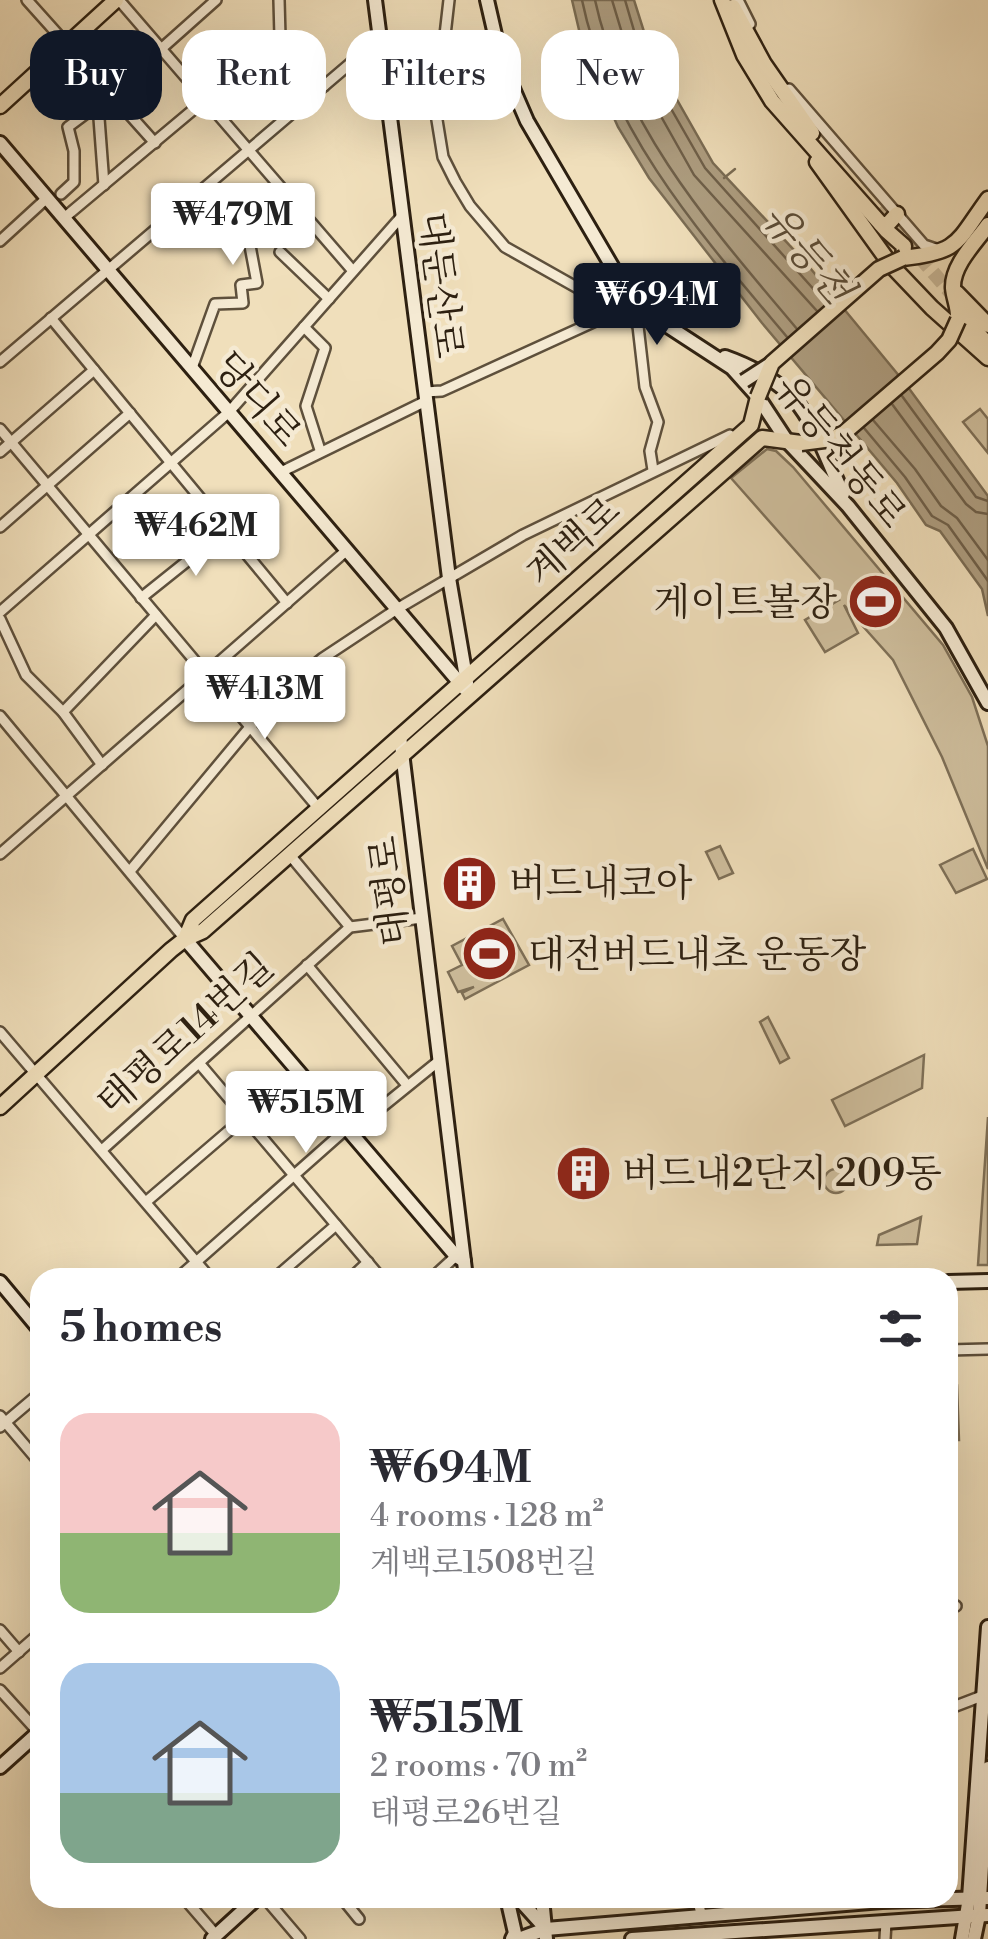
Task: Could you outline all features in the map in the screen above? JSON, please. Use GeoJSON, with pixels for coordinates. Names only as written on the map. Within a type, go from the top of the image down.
{"type":"FeatureCollection","features":[{"type":"Feature","properties":{"kind":"main road"},"geometry":{"type":"LineString","coordinates":[[83,30],[117,0]]}},
{"type":"Feature","properties":{"kind":"main road","name":"대둔산로"},"geometry":{"type":"LineString","coordinates":[[375,0],[378,30]]}},
{"type":"Feature","properties":{"kind":"main road","name":"유등천동로"},"geometry":{"type":"LineString","coordinates":[[487,0],[502,61],[527,120],[634,304],[732,368],[744,381],[946,628],[988,704]]}},
{"type":"Feature","properties":{"kind":"main road"},"geometry":{"type":"LineString","coordinates":[[722,0],[751,68],[772,102],[888,224],[897,214]]}},
{"type":"Feature","properties":{"kind":"main road"},"geometry":{"type":"LineString","coordinates":[[730,0],[764,64],[798,114],[904,246],[903,258]]}},
{"type":"Feature","properties":{"kind":"main road"},"geometry":{"type":"LineString","coordinates":[[0,106],[30,78]]}},
{"type":"Feature","properties":{"kind":"main road","name":"대둔산로"},"geometry":{"type":"LineString","coordinates":[[390,120],[466,686]]}},
{"type":"Feature","properties":{"kind":"main road"},"geometry":{"type":"LineString","coordinates":[[792,123],[891,265],[988,358]]}},
{"type":"Feature","properties":{"kind":"main road","name":"당디로"},"geometry":{"type":"LineString","coordinates":[[0,143],[466,686]]}},
{"type":"Feature","properties":{"kind":"main road"},"geometry":{"type":"LineString","coordinates":[[952,247],[988,199]]}},
{"type":"Feature","properties":{"kind":"main road"},"geometry":{"type":"LineString","coordinates":[[988,225],[960,264],[954,288],[988,345]]}},
{"type":"Feature","properties":{"kind":"main road","name":"계백로"},"geometry":{"type":"LineString","coordinates":[[185,938],[193,920],[402,757],[466,686],[751,424],[772,363],[879,269],[903,258],[936,254],[952,247]]}},
{"type":"Feature","properties":{"kind":"main road","name":"계백로"},"geometry":{"type":"LineString","coordinates":[[0,1107],[185,938],[203,931],[290,854],[400,736],[466,686],[762,438],[794,442],[832,438],[844,432],[975,322]]}},
{"type":"Feature","properties":{"kind":"main road"},"geometry":{"type":"LineString","coordinates":[[706,350],[767,374],[789,390],[803,409],[848,506]]}},
{"type":"Feature","properties":{"kind":"main road"},"geometry":{"type":"LineString","coordinates":[[744,381],[772,363]]}},
{"type":"Feature","properties":{"kind":"main road","name":"태평로"},"geometry":{"type":"LineString","coordinates":[[400,736],[463,1268]]}},
{"type":"Feature","properties":{"kind":"main road"},"geometry":{"type":"LineString","coordinates":[[185,938],[346,1130],[460,1258]]}},
{"type":"Feature","properties":{"kind":"main road"},"geometry":{"type":"LineString","coordinates":[[424,1219],[433,1224],[450,1214],[457,1201]]}},
{"type":"Feature","properties":{"kind":"main road"},"geometry":{"type":"LineString","coordinates":[[958,1282],[988,1281]]}},
{"type":"Feature","properties":{"kind":"main road"},"geometry":{"type":"LineString","coordinates":[[0,1282],[30,1318]]}},
{"type":"Feature","properties":{"kind":"main road"},"geometry":{"type":"LineString","coordinates":[[980,1897],[982,1696],[988,1627]]}},
{"type":"Feature","properties":{"kind":"main road"},"geometry":{"type":"LineString","coordinates":[[0,1767],[30,1742]]}},
{"type":"Feature","properties":{"kind":"main road"},"geometry":{"type":"LineString","coordinates":[[974,1939],[979,1915],[988,1768]]}},
{"type":"Feature","properties":{"kind":"main road"},"geometry":{"type":"LineString","coordinates":[[214,1937],[249,1908]]}},
{"type":"Feature","properties":{"kind":"main road"},"geometry":{"type":"LineString","coordinates":[[509,1908],[516,1939],[763,1908]]}},
{"type":"Feature","properties":{"kind":"main road"},"geometry":{"type":"LineString","coordinates":[[526,1908],[546,1934]]}},
{"type":"Feature","properties":{"kind":"main road"},"geometry":{"type":"LineString","coordinates":[[543,1908],[546,1934]]}},
{"type":"Feature","properties":{"kind":"main road"},"geometry":{"type":"LineString","coordinates":[[635,1939],[791,1934],[979,1915]]}},
{"type":"Feature","properties":{"kind":"main road"},"geometry":{"type":"LineString","coordinates":[[962,1939],[979,1915]]}},
{"type":"Feature","properties":{"kind":"street"},"geometry":{"type":"LineString","coordinates":[[27,0],[53,30]]}},
{"type":"Feature","properties":{"kind":"street"},"geometry":{"type":"LineString","coordinates":[[117,0],[143,30]]}},
{"type":"Feature","properties":{"kind":"street"},"geometry":{"type":"LineString","coordinates":[[162,47],[216,0]]}},
{"type":"Feature","properties":{"kind":"street"},"geometry":{"type":"LineString","coordinates":[[279,0],[280,30]]}},
{"type":"Feature","properties":{"kind":"street"},"geometry":{"type":"LineString","coordinates":[[449,0],[436,114],[443,157],[470,206],[505,246],[638,326],[645,387],[658,422],[650,452],[654,470]]}},
{"type":"Feature","properties":{"kind":"street"},"geometry":{"type":"LineString","coordinates":[[738,0],[785,84],[897,214],[930,248],[952,247]]}},
{"type":"Feature","properties":{"kind":"street"},"geometry":{"type":"LineString","coordinates":[[162,51],[182,75]]}},
{"type":"Feature","properties":{"kind":"street"},"geometry":{"type":"LineString","coordinates":[[326,84],[346,67]]}},
{"type":"Feature","properties":{"kind":"street"},"geometry":{"type":"LineString","coordinates":[[64,218],[182,119]]}},
{"type":"Feature","properties":{"kind":"street"},"geometry":{"type":"LineString","coordinates":[[62,194],[74,182],[74,151],[68,127],[78,120]]}},
{"type":"Feature","properties":{"kind":"street"},"geometry":{"type":"LineString","coordinates":[[99,120],[104,185]]}},
{"type":"Feature","properties":{"kind":"street"},"geometry":{"type":"LineString","coordinates":[[133,120],[154,143]]}},
{"type":"Feature","properties":{"kind":"street"},"geometry":{"type":"LineString","coordinates":[[221,120],[353,271]]}},
{"type":"Feature","properties":{"kind":"street"},"geometry":{"type":"LineString","coordinates":[[0,362],[284,120]]}},
{"type":"Feature","properties":{"kind":"street"},"geometry":{"type":"LineString","coordinates":[[192,368],[215,304],[243,303],[241,286],[257,283],[244,214],[265,210],[285,194]]}},
{"type":"Feature","properties":{"kind":"street"},"geometry":{"type":"LineString","coordinates":[[0,241],[46,198]]}},
{"type":"Feature","properties":{"kind":"street"},"geometry":{"type":"LineString","coordinates":[[102,765],[63,712],[26,675],[0,616],[230,412],[402,216]]}},
{"type":"Feature","properties":{"kind":"street"},"geometry":{"type":"LineString","coordinates":[[280,252],[329,298]]}},
{"type":"Feature","properties":{"kind":"street"},"geometry":{"type":"LineString","coordinates":[[280,472],[425,397],[634,304]]}},
{"type":"Feature","properties":{"kind":"street"},"geometry":{"type":"LineString","coordinates":[[51,318],[286,603]]}},
{"type":"Feature","properties":{"kind":"street"},"geometry":{"type":"LineString","coordinates":[[304,327],[325,348],[306,406],[320,450]]}},
{"type":"Feature","properties":{"kind":"street"},"geometry":{"type":"LineString","coordinates":[[0,452],[94,370]]}},
{"type":"Feature","properties":{"kind":"street"},"geometry":{"type":"LineString","coordinates":[[0,527],[130,414]]}},
{"type":"Feature","properties":{"kind":"street"},"geometry":{"type":"LineString","coordinates":[[0,429],[324,815]]}},
{"type":"Feature","properties":{"kind":"street"},"geometry":{"type":"LineString","coordinates":[[130,871],[275,697],[311,668],[397,608],[524,534],[730,435]]}},
{"type":"Feature","properties":{"kind":"street"},"geometry":{"type":"LineString","coordinates":[[141,598],[226,530]]}},
{"type":"Feature","properties":{"kind":"street"},"geometry":{"type":"LineString","coordinates":[[2,846],[102,765],[347,550]]}},
{"type":"Feature","properties":{"kind":"street"},"geometry":{"type":"LineString","coordinates":[[63,712],[156,616]]}},
{"type":"Feature","properties":{"kind":"street"},"geometry":{"type":"LineString","coordinates":[[0,716],[185,938]]}},
{"type":"Feature","properties":{"kind":"street"},"geometry":{"type":"LineString","coordinates":[[290,854],[350,927],[422,918]]}},
{"type":"Feature","properties":{"kind":"street","name":"태평로14번길"},"geometry":{"type":"LineString","coordinates":[[103,1148],[350,927]]}},
{"type":"Feature","properties":{"kind":"street","name":"태평로14번길"},"geometry":{"type":"LineString","coordinates":[[308,965],[407,1085]]}},
{"type":"Feature","properties":{"kind":"street"},"geometry":{"type":"LineString","coordinates":[[0,1032],[202,1268]]}},
{"type":"Feature","properties":{"kind":"street"},"geometry":{"type":"LineString","coordinates":[[190,1268],[346,1130],[356,1128],[440,1060]]}},
{"type":"Feature","properties":{"kind":"street"},"geometry":{"type":"LineString","coordinates":[[198,1063],[372,1268]]}},
{"type":"Feature","properties":{"kind":"street"},"geometry":{"type":"LineString","coordinates":[[147,1201],[245,1117]]}},
{"type":"Feature","properties":{"kind":"street"},"geometry":{"type":"LineString","coordinates":[[287,1268],[336,1226]]}},
{"type":"Feature","properties":{"kind":"street"},"geometry":{"type":"LineString","coordinates":[[446,1268],[460,1258]]}},
{"type":"Feature","properties":{"kind":"street"},"geometry":{"type":"LineString","coordinates":[[362,1268],[368,1262]]}},
{"type":"Feature","properties":{"kind":"street"},"geometry":{"type":"LineString","coordinates":[[958,1350],[988,1349]]}},
{"type":"Feature","properties":{"kind":"street"},"geometry":{"type":"LineString","coordinates":[[30,1401],[2,1422],[30,1452]]}},
{"type":"Feature","properties":{"kind":"street"},"geometry":{"type":"LineString","coordinates":[[0,1630],[18,1652]]}},
{"type":"Feature","properties":{"kind":"street"},"geometry":{"type":"LineString","coordinates":[[0,1668],[30,1642]]}},
{"type":"Feature","properties":{"kind":"street"},"geometry":{"type":"LineString","coordinates":[[0,1690],[30,1722]]}},
{"type":"Feature","properties":{"kind":"street"},"geometry":{"type":"LineString","coordinates":[[958,1705],[982,1696]]}},
{"type":"Feature","properties":{"kind":"street"},"geometry":{"type":"LineString","coordinates":[[192,1908],[214,1937]]}},
{"type":"Feature","properties":{"kind":"street"},"geometry":{"type":"LineString","coordinates":[[271,1908],[300,1939]]}},
{"type":"Feature","properties":{"kind":"street"},"geometry":{"type":"LineString","coordinates":[[350,1908],[359,1918]]}},
{"type":"Feature","properties":{"kind":"street"},"geometry":{"type":"LineString","coordinates":[[699,1908],[702,1917]]}},
{"type":"Feature","properties":{"kind":"street"},"geometry":{"type":"LineString","coordinates":[[886,1922],[886,1939]]}},
{"type":"Feature","properties":{"kind":"shaded area"},"geometry":{"type":"Polygon","coordinates":[[[980,409],[988,419],[988,453],[963,422],[980,409]]]}},
{"type":"Feature","properties":{"kind":"shaded area"},"geometry":{"type":"Polygon","coordinates":[[[767,449],[776,451],[793,467],[943,645],[972,697],[988,746],[988,869],[942,757],[893,660],[844,605],[858,633],[825,652],[805,620],[839,600],[731,478],[767,449]]]}},
{"type":"Feature","properties":{"kind":"shaded area"},"geometry":{"type":"Polygon","coordinates":[[[720,846],[733,873],[719,879],[706,852],[720,846]]]}},
{"type":"Feature","properties":{"kind":"shaded area"},"geometry":{"type":"Polygon","coordinates":[[[973,849],[987,879],[956,893],[940,865],[973,849]]]}},
{"type":"Feature","properties":{"kind":"shaded area","name":"대전버드내초 운동장"},"geometry":{"type":"Polygon","coordinates":[[[503,919],[529,965],[465,999],[462,993],[474,987],[458,992],[448,972],[462,965],[452,946],[503,919]]]}},
{"type":"Feature","properties":{"kind":"shaded area"},"geometry":{"type":"Polygon","coordinates":[[[768,1017],[789,1058],[780,1063],[760,1022],[768,1017]]]}},
{"type":"Feature","properties":{"kind":"shaded area"},"geometry":{"type":"Polygon","coordinates":[[[924,1055],[922,1088],[845,1126],[832,1100],[924,1055]]]}},
{"type":"Feature","properties":{"kind":"shaded area"},"geometry":{"type":"Polygon","coordinates":[[[988,1117],[988,1265],[978,1265],[988,1117]]]}},
{"type":"Feature","properties":{"kind":"shaded area"},"geometry":{"type":"Polygon","coordinates":[[[831,1169],[841,1169],[848,1181],[841,1193],[831,1193],[824,1186],[824,1176],[831,1169]]]}},
{"type":"Feature","properties":{"kind":"shaded area"},"geometry":{"type":"Polygon","coordinates":[[[921,1217],[917,1244],[877,1245],[879,1235],[921,1217]]]}},
{"type":"Feature","properties":{"kind":"water","name":"유등천"},"geometry":{"type":"Polygon","coordinates":[[[572,0],[634,0],[643,30],[579,30],[572,0]]]}},
{"type":"Feature","properties":{"kind":"water","name":"유등천"},"geometry":{"type":"Polygon","coordinates":[[[679,103],[713,163],[806,263],[905,383],[988,496],[988,616],[982,589],[940,531],[926,525],[897,483],[762,323],[649,178],[615,120],[679,120],[679,103]]]}},
{"type":"Feature","properties":{"kind":"waterway"},"geometry":{"type":"LineString","coordinates":[[724,178],[735,169]]}},
{"type":"Feature","properties":{"kind":"tunnel"},"geometry":{"type":"LineString","coordinates":[[878,209],[957,300]]}},
{"type":"Feature","properties":{"kind":"place","name":"게이트볼장"},"geometry":{"type":"Point","coordinates":[876,602]}},
{"type":"Feature","properties":{"kind":"place","name":"버드내코아"},"geometry":{"type":"Point","coordinates":[470,883]}},
{"type":"Feature","properties":{"kind":"place","name":"대전버드내초 운동장"},"geometry":{"type":"Point","coordinates":[489,954]}},
{"type":"Feature","properties":{"kind":"place","name":"버드내2단지 209동"},"geometry":{"type":"Point","coordinates":[583,1173]}}]}
